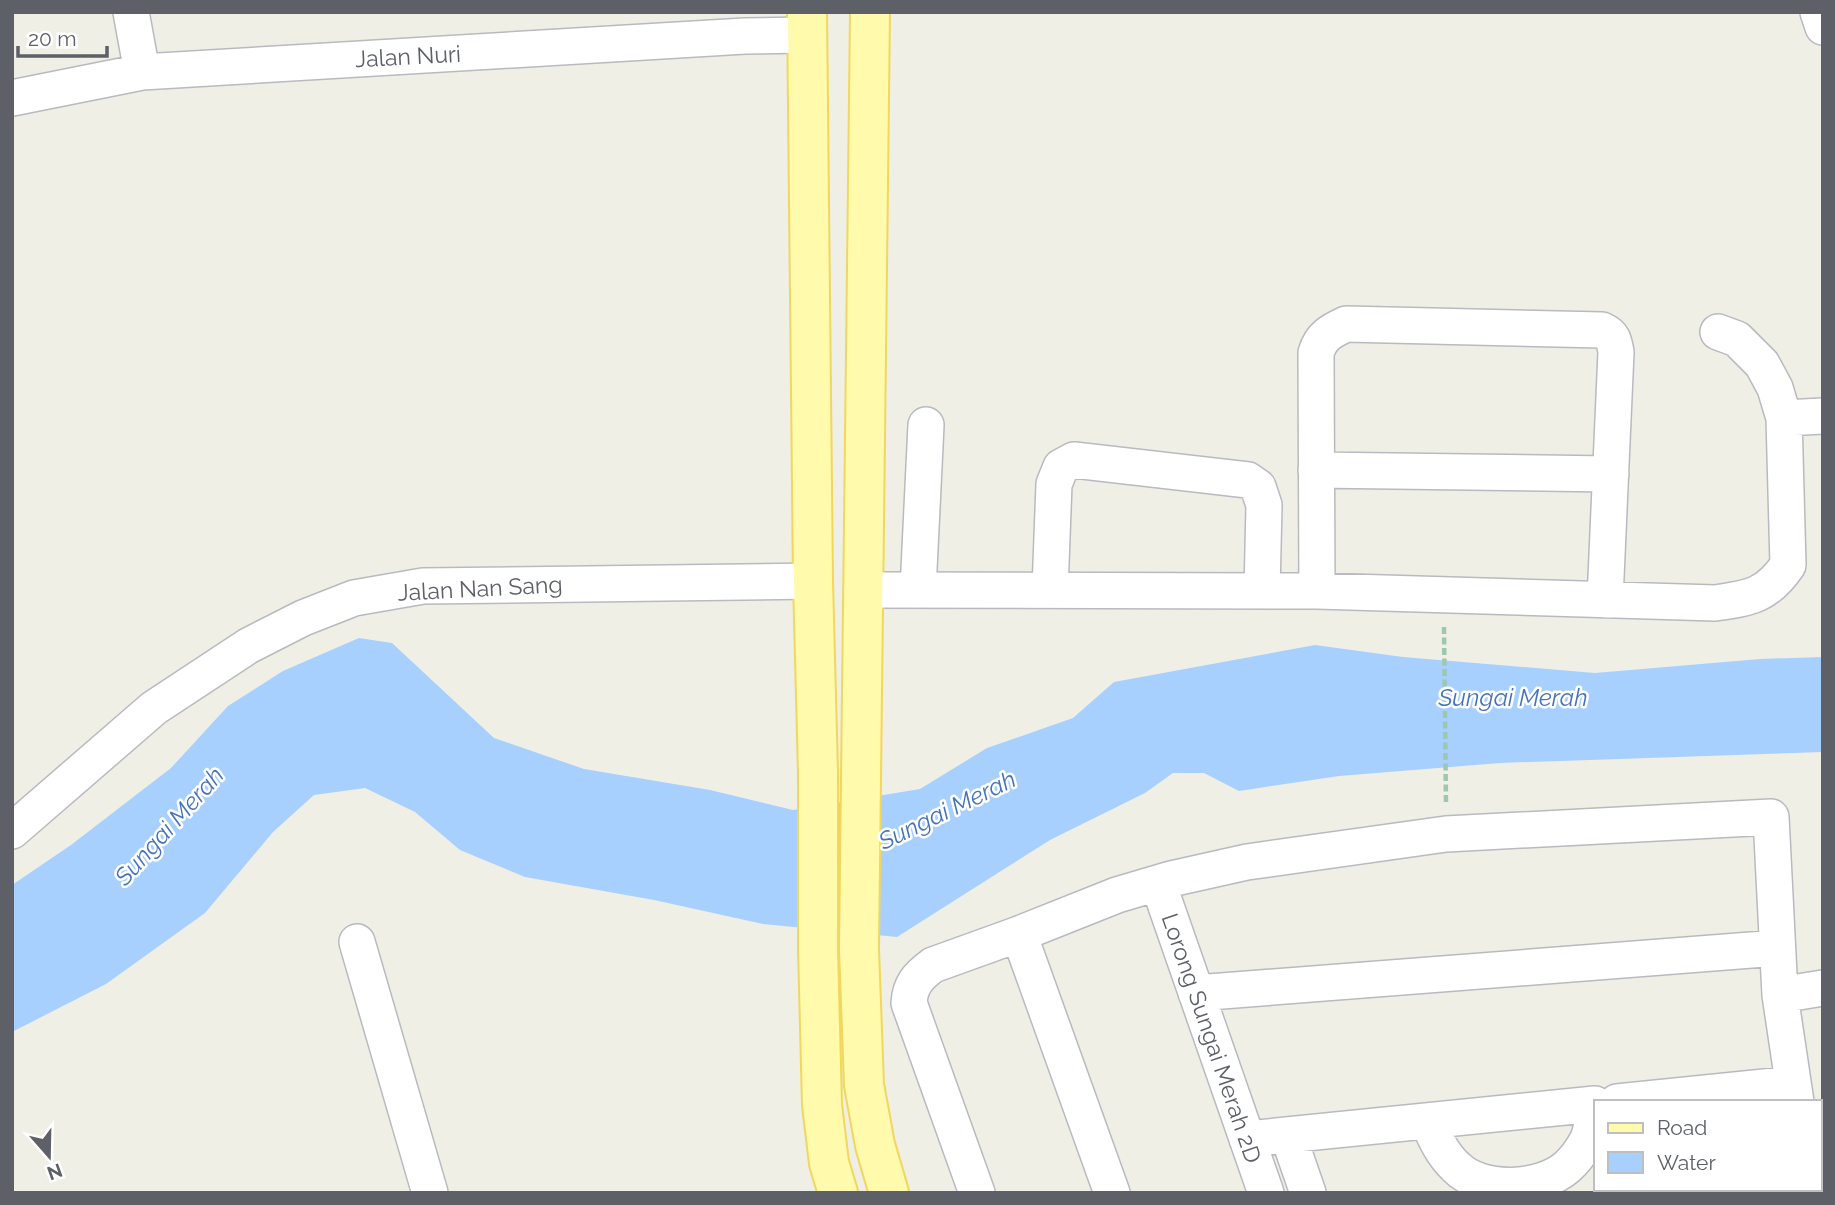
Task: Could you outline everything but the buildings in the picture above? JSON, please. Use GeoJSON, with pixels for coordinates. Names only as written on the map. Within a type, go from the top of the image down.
{"type":"FeatureCollection","features":[{"type":"Feature","properties":{"kind":"main road"},"geometry":{"type":"LineString","coordinates":[[870,12],[859,949],[864,1085],[875,1144],[889,1193]]}},
{"type":"Feature","properties":{"kind":"main road"},"geometry":{"type":"LineString","coordinates":[[806,24],[822,1105],[829,1163],[838,1193]]}},
{"type":"Feature","properties":{"kind":"street"},"geometry":{"type":"LineString","coordinates":[[131,12],[142,72]]}},
{"type":"Feature","properties":{"kind":"street"},"geometry":{"type":"LineString","coordinates":[[1818,12],[1823,27]]}},
{"type":"Feature","properties":{"kind":"street","name":"Jalan Nuri"},"geometry":{"type":"LineString","coordinates":[[12,99],[142,72],[745,36],[806,24]]}},
{"type":"Feature","properties":{"kind":"street"},"geometry":{"type":"LineString","coordinates":[[1317,591],[1316,353],[1320,342],[1329,332],[1346,324],[1602,330],[1614,339],[1616,352],[1605,600]]}},
{"type":"Feature","properties":{"kind":"street"},"geometry":{"type":"LineString","coordinates":[[862,590],[1317,591],[1715,603],[1751,598],[1777,581],[1788,565],[1784,418],[1775,388],[1762,364],[1737,339],[1718,332]]}},
{"type":"Feature","properties":{"kind":"street"},"geometry":{"type":"LineString","coordinates":[[1784,418],[1823,416]]}},
{"type":"Feature","properties":{"kind":"street"},"geometry":{"type":"LineString","coordinates":[[918,590],[926,425]]}},
{"type":"Feature","properties":{"kind":"street"},"geometry":{"type":"LineString","coordinates":[[1050,590],[1054,484],[1061,467],[1074,460],[1248,480],[1258,487],[1264,505],[1262,591]]}},
{"type":"Feature","properties":{"kind":"street"},"geometry":{"type":"LineString","coordinates":[[1316,470],[1611,474]]}},
{"type":"Feature","properties":{"kind":"street","name":"Jalan Nan Sang"},"geometry":{"type":"LineString","coordinates":[[14,823],[154,708],[248,646],[303,618],[354,598],[423,586],[813,581]]}},
{"type":"Feature","properties":{"kind":"street"},"geometry":{"type":"LineString","coordinates":[[977,1193],[909,1003],[910,988],[922,973],[933,965],[1117,895],[1247,862],[1447,834],[1771,817],[1780,995],[1794,1093],[1651,1100]]}},
{"type":"Feature","properties":{"kind":"street","name":"Lorong Sungai Merah 2D"},"geometry":{"type":"LineString","coordinates":[[1158,883],[1266,1193]]}},
{"type":"Feature","properties":{"kind":"street"},"geometry":{"type":"LineString","coordinates":[[1019,934],[1112,1193]]}},
{"type":"Feature","properties":{"kind":"street"},"geometry":{"type":"LineString","coordinates":[[357,942],[430,1193]]}},
{"type":"Feature","properties":{"kind":"street"},"geometry":{"type":"LineString","coordinates":[[1196,993],[1777,948]]}},
{"type":"Feature","properties":{"kind":"street"},"geometry":{"type":"LineString","coordinates":[[1780,995],[1823,988]]}},
{"type":"Feature","properties":{"kind":"street"},"geometry":{"type":"LineString","coordinates":[[1247,1139],[1594,1104]]}},
{"type":"Feature","properties":{"kind":"street"},"geometry":{"type":"LineString","coordinates":[[1427,1121],[1437,1144],[1457,1169],[1474,1180],[1490,1185],[1509,1186],[1548,1178],[1566,1168],[1588,1139],[1594,1109]]}},
{"type":"Feature","properties":{"kind":"street"},"geometry":{"type":"LineString","coordinates":[[1288,1135],[1308,1193]]}},
{"type":"Feature","properties":{"kind":"path"},"geometry":{"type":"LineString","coordinates":[[1444,653],[1447,834]]}},
{"type":"Feature","properties":{"kind":"water","name":"Sungai Merah"},"geometry":{"type":"Polygon","coordinates":[[[359,638],[392,643],[494,738],[584,769],[710,790],[793,810],[920,789],[987,748],[1073,718],[1114,682],[1315,645],[1403,657],[1595,673],[1760,659],[1823,657],[1823,752],[1500,763],[1339,776],[1239,791],[1204,773],[1173,773],[1145,793],[1050,840],[897,937],[763,924],[654,900],[525,877],[460,850],[415,812],[365,788],[314,795],[273,832],[205,913],[106,984],[12,1032],[12,885],[71,845],[171,768],[228,706],[283,671],[359,638]]]}}]}
